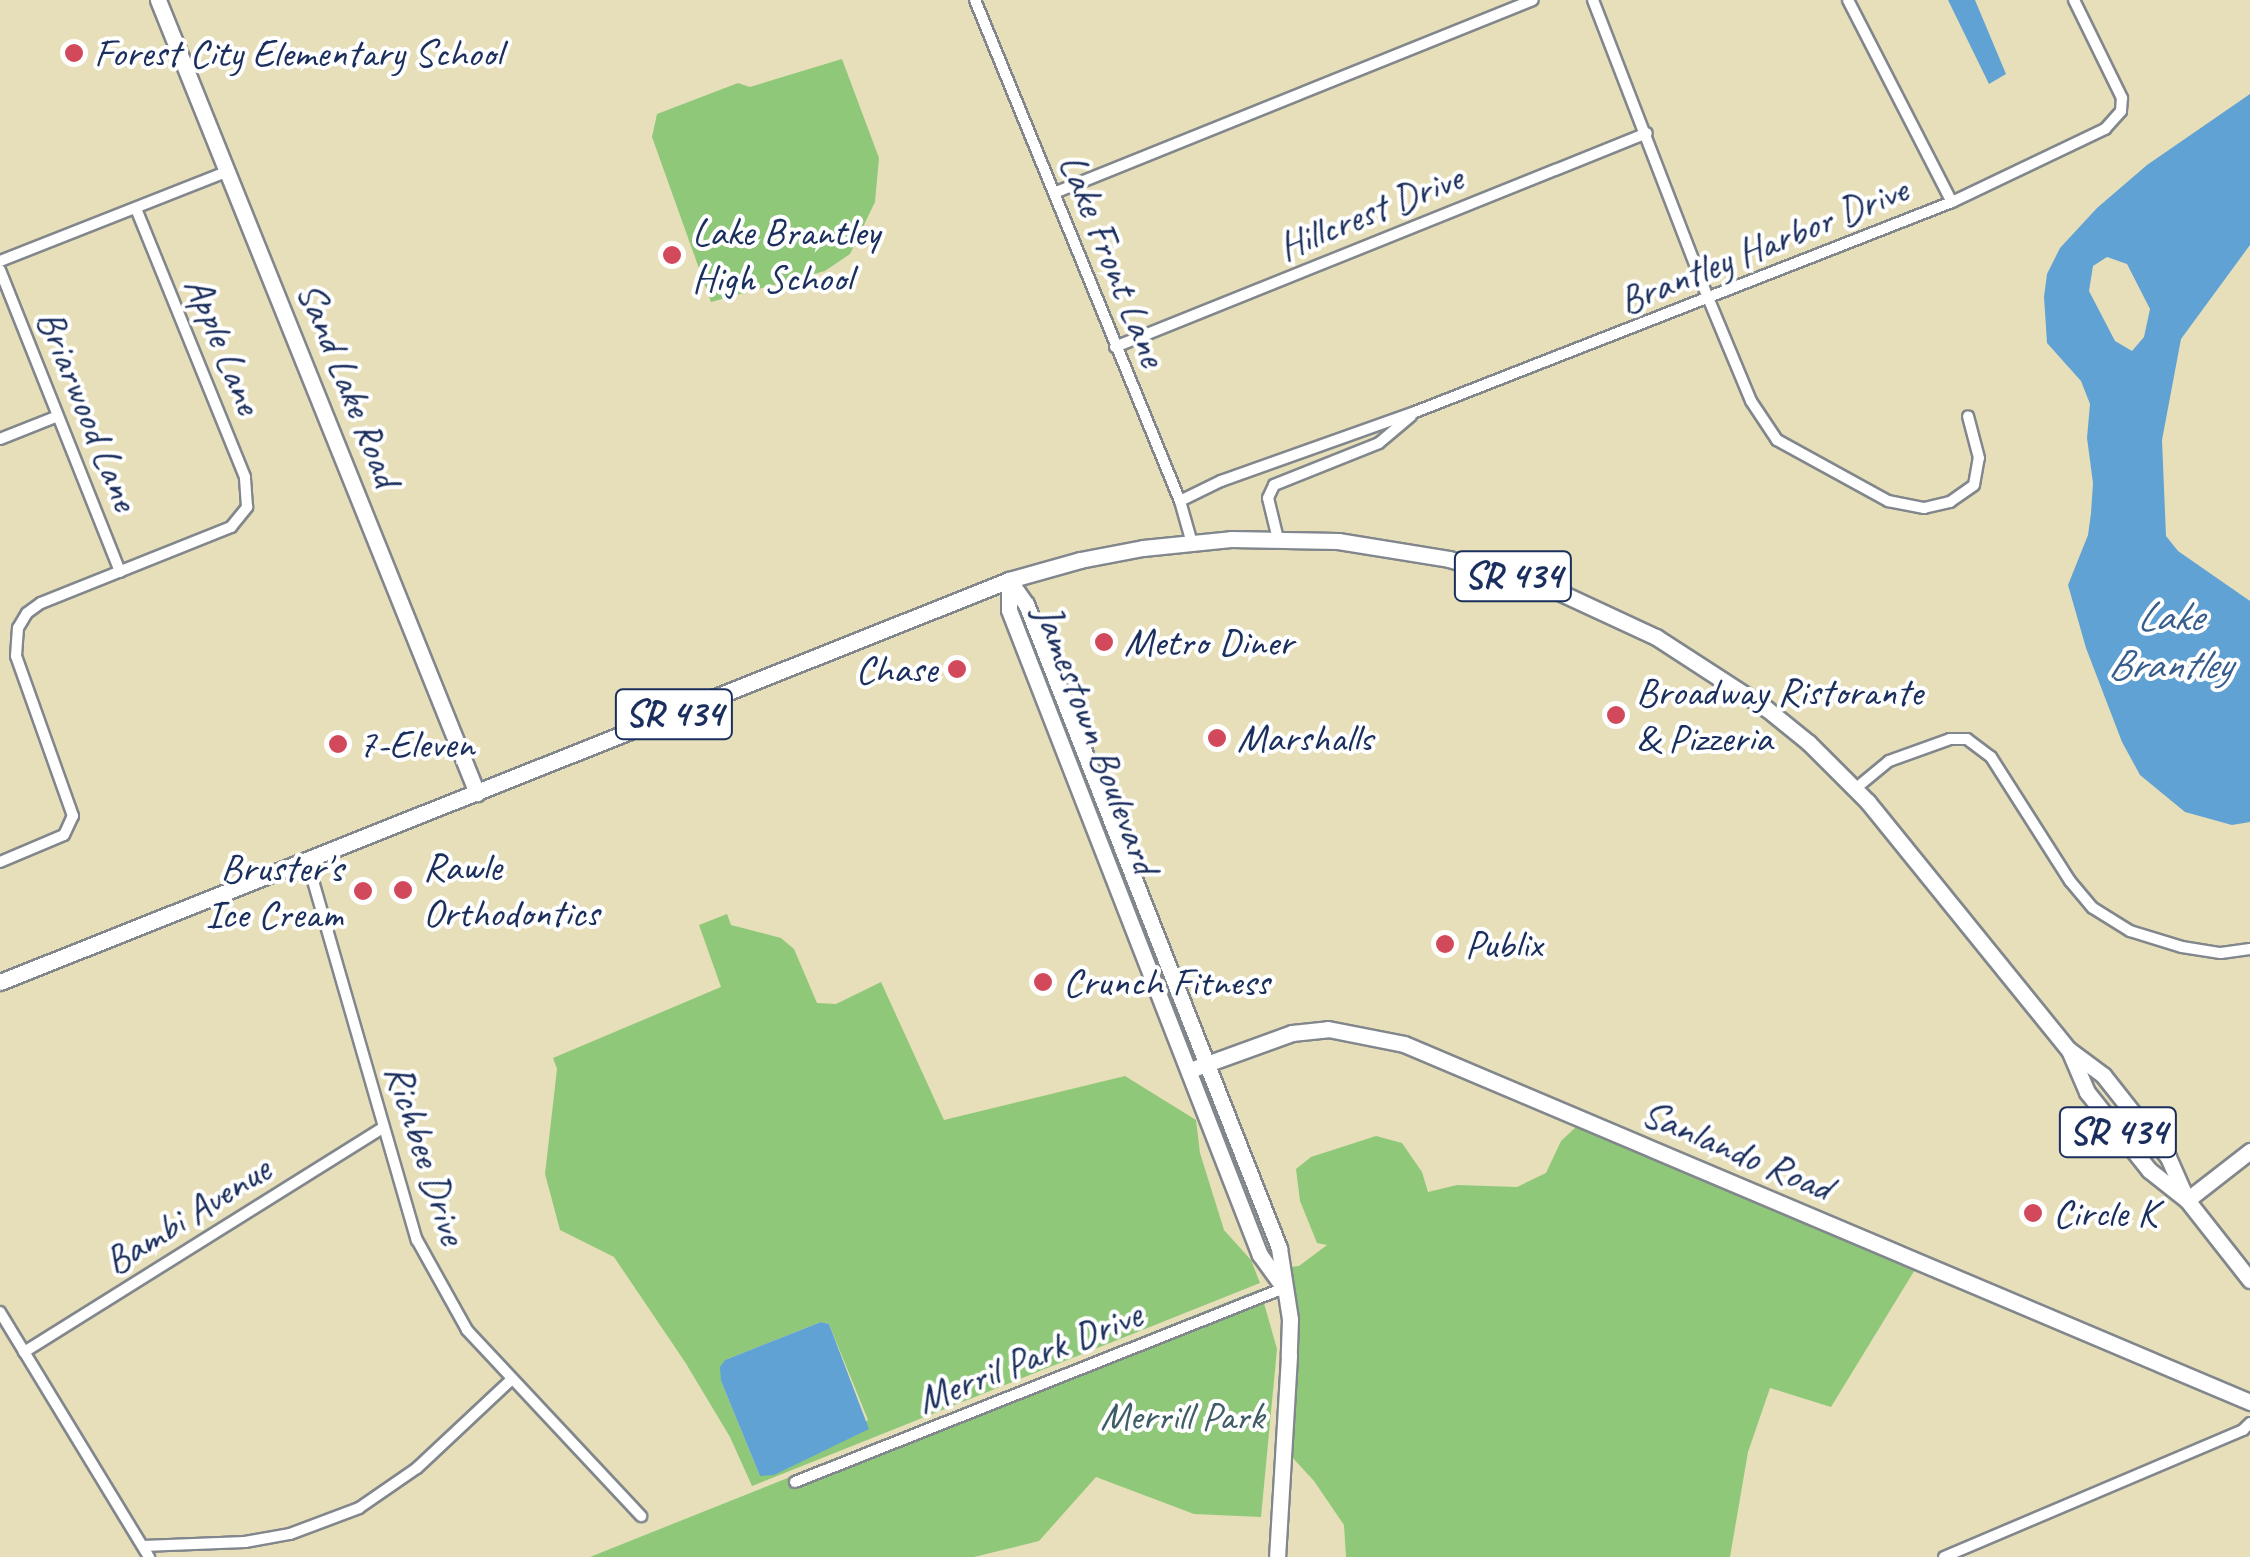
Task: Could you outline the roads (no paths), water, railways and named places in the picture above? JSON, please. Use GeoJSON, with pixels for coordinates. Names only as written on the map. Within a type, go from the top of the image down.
{"type":"FeatureCollection","features":[{"type":"Feature","properties":{"kind":"street","name":"Sand Lake Road"},"geometry":{"type":"LineString","coordinates":[[158,0],[477,793]]}},
{"type":"Feature","properties":{"kind":"street","name":"Lake Front Lane"},"geometry":{"type":"LineString","coordinates":[[975,0],[1180,502],[1192,543]]}},
{"type":"Feature","properties":{"kind":"street"},"geometry":{"type":"LineString","coordinates":[[1054,193],[1533,0]]}},
{"type":"Feature","properties":{"kind":"street"},"geometry":{"type":"LineString","coordinates":[[1593,0],[1751,401],[1777,440],[1888,501],[1924,508],[1950,502],[1974,485],[1979,458],[1968,416]]}},
{"type":"Feature","properties":{"kind":"street"},"geometry":{"type":"LineString","coordinates":[[1848,0],[1952,202]]}},
{"type":"Feature","properties":{"kind":"street","name":"Brantley Harbor Drive"},"geometry":{"type":"LineString","coordinates":[[1180,502],[1221,481],[1709,300],[1952,202],[2105,129],[2121,110],[2118,84],[2074,0]]}},
{"type":"Feature","properties":{"kind":"street","name":"Hillcrest Drive"},"geometry":{"type":"LineString","coordinates":[[1115,347],[1647,133]]}},
{"type":"Feature","properties":{"kind":"street"},"geometry":{"type":"LineString","coordinates":[[0,261],[228,171]]}},
{"type":"Feature","properties":{"kind":"street","name":"Apple Lane"},"geometry":{"type":"LineString","coordinates":[[120,572],[231,526],[247,506],[245,476],[136,208]]}},
{"type":"Feature","properties":{"kind":"street","name":"Briarwood Lane"},"geometry":{"type":"LineString","coordinates":[[0,270],[120,572]]}},
{"type":"Feature","properties":{"kind":"street","name":"Brantley Harbor Drive"},"geometry":{"type":"LineString","coordinates":[[1278,539],[1268,498],[1274,486],[1379,443],[1415,412]]}},
{"type":"Feature","properties":{"kind":"street"},"geometry":{"type":"LineString","coordinates":[[0,439],[58,416]]}},
{"type":"Feature","properties":{"kind":"street","name":"SR 434"},"geometry":{"type":"LineString","coordinates":[[0,982],[1009,580],[1080,560],[1192,543],[1278,539],[1377,545],[1449,558],[1535,582],[1609,612],[1728,680],[1809,742],[1855,788],[2068,1049],[2103,1075],[2168,1157],[2187,1200]]}},
{"type":"Feature","properties":{"kind":"street"},"geometry":{"type":"LineString","coordinates":[[0,862],[52,842],[69,827],[72,802],[16,656],[18,628],[27,613],[41,603],[120,572]]}},
{"type":"Feature","properties":{"kind":"street","name":"Jamestown Boulevard"},"geometry":{"type":"LineString","coordinates":[[1009,580],[1026,604],[1279,1248],[1290,1356],[1278,1557]]}},
{"type":"Feature","properties":{"kind":"street","name":"Jamestown Boulevard"},"geometry":{"type":"LineString","coordinates":[[1009,580],[1009,610],[1260,1255],[1284,1288]]}},
{"type":"Feature","properties":{"kind":"street"},"geometry":{"type":"LineString","coordinates":[[1855,788],[1888,761],[1950,739],[1967,739],[1990,757],[2070,881],[2093,908],[2130,932],[2182,947],[2221,953],[2250,950]]}},
{"type":"Feature","properties":{"kind":"street","name":"Richbee Drive"},"geometry":{"type":"LineString","coordinates":[[307,860],[416,1240],[467,1330],[510,1381],[641,1516]]}},
{"type":"Feature","properties":{"kind":"street","name":"Sanlando Road"},"geometry":{"type":"LineString","coordinates":[[1190,1070],[1308,1031],[1364,1033],[1404,1044],[2250,1402]]}},
{"type":"Feature","properties":{"kind":"street","name":"SR 434"},"geometry":{"type":"LineString","coordinates":[[2068,1049],[2087,1092],[2148,1170],[2187,1200],[2250,1280]]}},
{"type":"Feature","properties":{"kind":"street","name":"Bambi Avenue"},"geometry":{"type":"LineString","coordinates":[[24,1352],[382,1128]]}},
{"type":"Feature","properties":{"kind":"street"},"geometry":{"type":"LineString","coordinates":[[2187,1200],[2250,1151]]}},
{"type":"Feature","properties":{"kind":"street","name":"Merril Park Drive"},"geometry":{"type":"LineString","coordinates":[[795,1482],[1284,1288]]}},
{"type":"Feature","properties":{"kind":"street"},"geometry":{"type":"LineString","coordinates":[[0,1312],[149,1557]]}},
{"type":"Feature","properties":{"kind":"street"},"geometry":{"type":"LineString","coordinates":[[143,1546],[290,1534],[360,1508],[416,1468],[510,1381]]}},
{"type":"Feature","properties":{"kind":"street"},"geometry":{"type":"LineString","coordinates":[[1944,1557],[2243,1430],[2250,1423]]}},
{"type":"Feature","properties":{"kind":"street"},"geometry":{"type":"LineString","coordinates":[[1269,1557],[1278,1538]]}},
{"type":"Feature","properties":{"kind":"water"},"geometry":{"type":"Polygon","coordinates":[[[1948,0],[1975,0],[2006,74],[1989,84],[1948,0]]]}},
{"type":"Feature","properties":{"kind":"water","name":"Lake Brantley"},"geometry":{"type":"Polygon","coordinates":[[[2250,94],[2250,245],[2181,339],[2162,440],[2166,536],[2178,551],[2250,601],[2250,822],[2232,825],[2185,812],[2140,775],[2122,742],[2086,648],[2068,585],[2088,535],[2091,513],[2093,483],[2087,438],[2090,404],[2081,381],[2047,343],[2047,274],[2060,248],[2097,208],[2147,165],[2250,94]],[[2107,257],[2093,266],[2089,291],[2115,341],[2132,351],[2144,337],[2150,309],[2127,264],[2107,257]]]}},
{"type":"Feature","properties":{"kind":"water"},"geometry":{"type":"Polygon","coordinates":[[[821,1322],[829,1324],[869,1429],[774,1475],[760,1476],[721,1381],[720,1367],[725,1360],[821,1322]]]}},
{"type":"Feature","properties":{"kind":"place","name":"Forest City Elementary School"},"geometry":{"type":"Point","coordinates":[74,53]}},
{"type":"Feature","properties":{"kind":"place","name":"Lake Brantley High School"},"geometry":{"type":"Point","coordinates":[672,255]}},
{"type":"Feature","properties":{"kind":"place","name":"Metro Diner"},"geometry":{"type":"Point","coordinates":[1104,642]}},
{"type":"Feature","properties":{"kind":"place","name":"Chase"},"geometry":{"type":"Point","coordinates":[957,669]}},
{"type":"Feature","properties":{"kind":"place","name":"Broadway Ristorante & Pizzeria"},"geometry":{"type":"Point","coordinates":[1616,715]}},
{"type":"Feature","properties":{"kind":"place","name":"Marshalls"},"geometry":{"type":"Point","coordinates":[1217,738]}},
{"type":"Feature","properties":{"kind":"place","name":"7-Eleven"},"geometry":{"type":"Point","coordinates":[338,744]}},
{"type":"Feature","properties":{"kind":"place","name":"Rawle Orthodontics"},"geometry":{"type":"Point","coordinates":[403,890]}},
{"type":"Feature","properties":{"kind":"place","name":"Bruster's Ice Cream"},"geometry":{"type":"Point","coordinates":[363,891]}},
{"type":"Feature","properties":{"kind":"place","name":"Publix"},"geometry":{"type":"Point","coordinates":[1445,944]}},
{"type":"Feature","properties":{"kind":"place","name":"Crunch Fitness"},"geometry":{"type":"Point","coordinates":[1043,982]}},
{"type":"Feature","properties":{"kind":"place","name":"Circle K"},"geometry":{"type":"Point","coordinates":[2033,1213]}},
{"type":"Feature","properties":{"kind":"park label","name":"Merrill Park"},"geometry":{"type":"Point","coordinates":[1182,1416]}}]}
